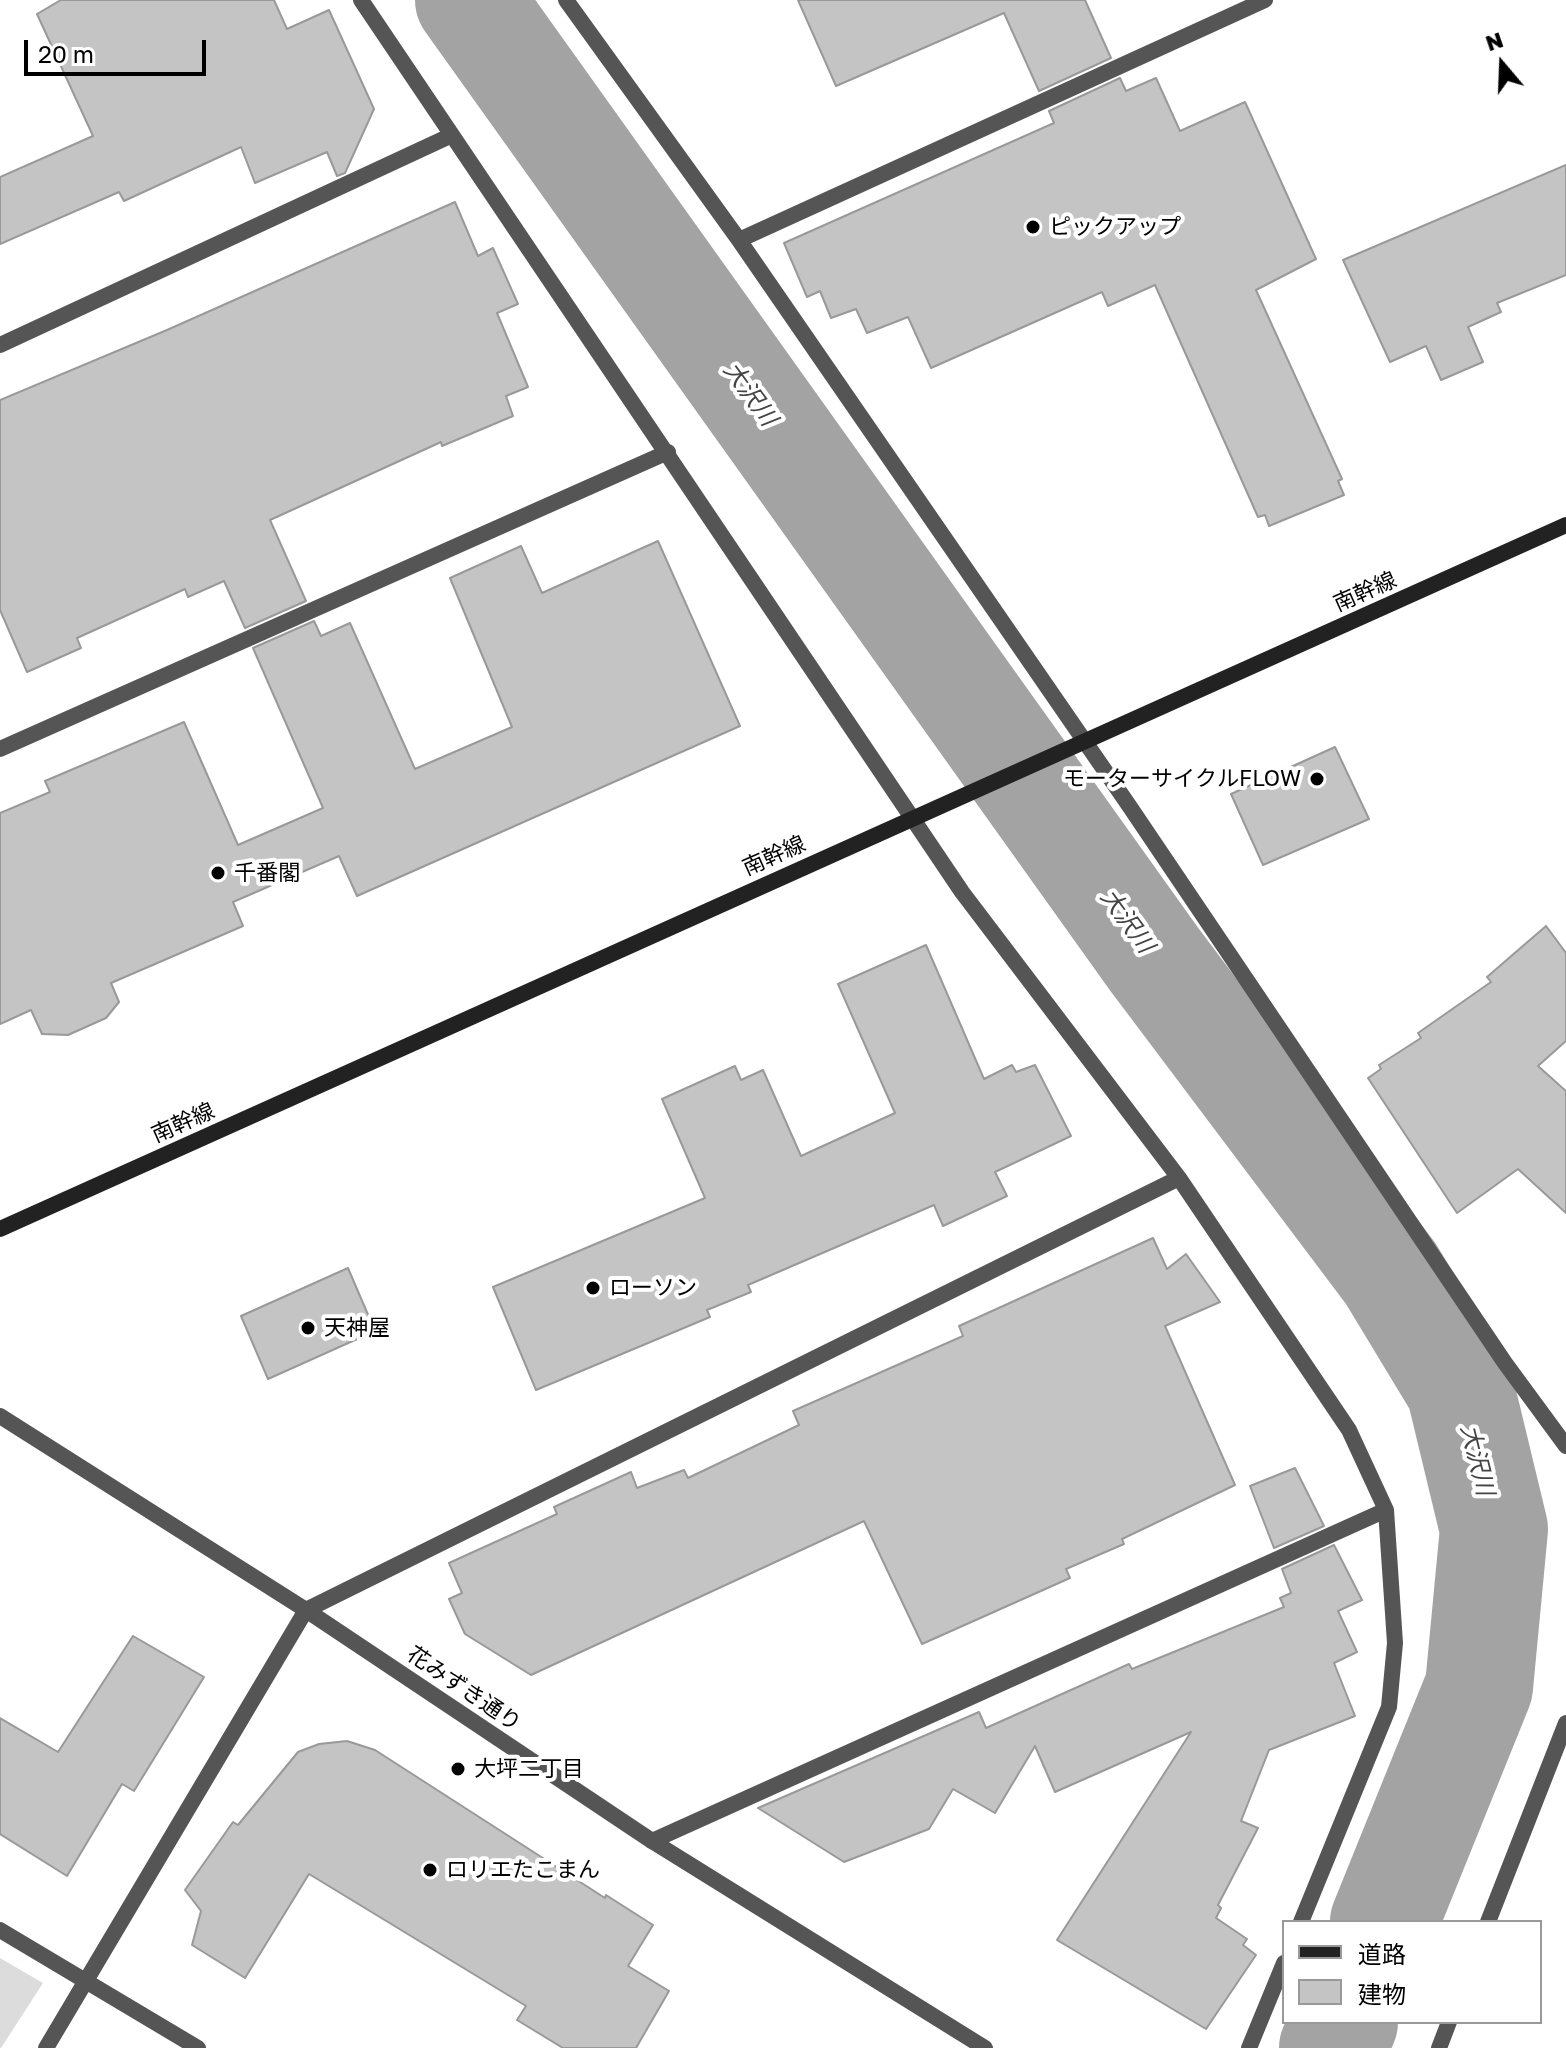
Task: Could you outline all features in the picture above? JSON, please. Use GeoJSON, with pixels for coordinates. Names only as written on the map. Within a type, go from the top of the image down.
{"type":"FeatureCollection","features":[{"type":"Feature","properties":{"kind":"main road","name":"南幹線"},"geometry":{"type":"LineString","coordinates":[[0,1229],[1566,525]]}},
{"type":"Feature","properties":{"kind":"street"},"geometry":{"type":"LineString","coordinates":[[361,0],[962,892],[1179,1178],[1349,1430],[1386,1510],[1395,1643],[1389,1707],[1302,1920]]}},
{"type":"Feature","properties":{"kind":"street"},"geometry":{"type":"LineString","coordinates":[[566,0],[739,240],[1085,742],[1505,1363],[1566,1446]]}},
{"type":"Feature","properties":{"kind":"street"},"geometry":{"type":"LineString","coordinates":[[739,240],[1265,0]]}},
{"type":"Feature","properties":{"kind":"street"},"geometry":{"type":"LineString","coordinates":[[0,345],[452,135]]}},
{"type":"Feature","properties":{"kind":"street"},"geometry":{"type":"LineString","coordinates":[[0,749],[668,452]]}},
{"type":"Feature","properties":{"kind":"street"},"geometry":{"type":"LineString","coordinates":[[46,2048],[306,1610],[1179,1178]]}},
{"type":"Feature","properties":{"kind":"street","name":"花みずき通り"},"geometry":{"type":"LineString","coordinates":[[0,1416],[306,1610],[652,1841],[985,2048]]}},
{"type":"Feature","properties":{"kind":"street"},"geometry":{"type":"LineString","coordinates":[[652,1841],[1386,1510]]}},
{"type":"Feature","properties":{"kind":"street"},"geometry":{"type":"LineString","coordinates":[[1489,1920],[1566,1723]]}},
{"type":"Feature","properties":{"kind":"street"},"geometry":{"type":"LineString","coordinates":[[0,1930],[198,2048]]}},
{"type":"Feature","properties":{"kind":"street"},"geometry":{"type":"LineString","coordinates":[[1249,2048],[1282,1968]]}},
{"type":"Feature","properties":{"kind":"street"},"geometry":{"type":"LineString","coordinates":[[1439,2048],[1448,2024]]}},
{"type":"Feature","properties":{"kind":"shaded area"},"geometry":{"type":"Polygon","coordinates":[[[0,1958],[43,1983],[1,2048],[0,2048],[0,1958]]]}},
{"type":"Feature","properties":{"kind":"building"},"geometry":{"type":"Polygon","coordinates":[[[61,0],[274,0],[287,29],[329,10],[374,109],[345,173],[337,176],[327,152],[255,183],[241,147],[124,201],[119,192],[0,244],[0,177],[93,136],[37,14],[61,0]]]}},
{"type":"Feature","properties":{"kind":"building"},"geometry":{"type":"Polygon","coordinates":[[[798,0],[1085,0],[1111,58],[1039,91],[1004,13],[836,86],[798,0]]]}},
{"type":"Feature","properties":{"kind":"building"},"geometry":{"type":"Polygon","coordinates":[[[1120,78],[1126,91],[1156,78],[1180,131],[1245,102],[1316,259],[1256,290],[1342,479],[1338,481],[1344,495],[1269,526],[1265,515],[1258,517],[1155,285],[1108,306],[1102,292],[931,368],[908,317],[867,333],[856,309],[831,318],[820,291],[807,297],[784,243],[1054,123],[1049,111],[1120,78]]]}},
{"type":"Feature","properties":{"kind":"building"},"geometry":{"type":"Polygon","coordinates":[[[1566,165],[1566,275],[1497,303],[1501,312],[1468,327],[1483,362],[1441,380],[1426,346],[1390,362],[1343,260],[1566,165]]]}},
{"type":"Feature","properties":{"kind":"building"},"geometry":{"type":"Polygon","coordinates":[[[455,202],[478,256],[493,248],[518,304],[497,313],[528,387],[506,396],[513,416],[442,446],[441,442],[270,520],[306,601],[245,628],[224,581],[188,597],[185,589],[77,638],[81,648],[27,672],[0,610],[0,400],[167,330],[455,202]]]}},
{"type":"Feature","properties":{"kind":"building"},"geometry":{"type":"Polygon","coordinates":[[[658,541],[740,726],[357,896],[339,856],[233,902],[243,926],[111,983],[119,1002],[106,1018],[68,1035],[42,1034],[31,1010],[0,1024],[0,813],[50,792],[45,781],[184,722],[238,845],[323,808],[253,648],[314,621],[321,636],[350,623],[415,769],[512,727],[450,578],[521,546],[542,593],[658,541]]]}},
{"type":"Feature","properties":{"kind":"building"},"geometry":{"type":"Polygon","coordinates":[[[1335,747],[1369,819],[1263,865],[1231,794],[1335,747]]]}},
{"type":"Feature","properties":{"kind":"building"},"geometry":{"type":"Polygon","coordinates":[[[1546,926],[1566,953],[1566,1041],[1538,1066],[1566,1091],[1566,1213],[1518,1169],[1457,1213],[1368,1078],[1381,1069],[1379,1065],[1421,1038],[1418,1033],[1491,982],[1487,977],[1546,926]]]}},
{"type":"Feature","properties":{"kind":"building"},"geometry":{"type":"Polygon","coordinates":[[[926,945],[984,1079],[1012,1065],[1016,1072],[1035,1065],[1071,1136],[995,1172],[1007,1196],[943,1226],[934,1205],[748,1285],[751,1292],[707,1310],[710,1317],[536,1390],[493,1287],[705,1198],[662,1099],[735,1066],[741,1080],[763,1070],[801,1156],[895,1113],[838,984],[926,945]]]}},
{"type":"Feature","properties":{"kind":"building"},"geometry":{"type":"Polygon","coordinates":[[[1153,1238],[1167,1269],[1186,1254],[1220,1302],[1165,1326],[1235,1485],[1122,1539],[1124,1544],[1066,1569],[1070,1578],[922,1644],[864,1521],[531,1675],[465,1634],[449,1599],[462,1593],[449,1563],[557,1514],[554,1507],[631,1472],[637,1488],[684,1470],[688,1478],[799,1425],[793,1411],[963,1336],[959,1326],[1153,1238]]]}},
{"type":"Feature","properties":{"kind":"building"},"geometry":{"type":"Polygon","coordinates":[[[348,1268],[375,1331],[268,1379],[241,1316],[348,1268]]]}},
{"type":"Feature","properties":{"kind":"building"},"geometry":{"type":"Polygon","coordinates":[[[1295,1468],[1324,1526],[1274,1548],[1250,1486],[1295,1468]]]}},
{"type":"Feature","properties":{"kind":"building"},"geometry":{"type":"Polygon","coordinates":[[[1334,1545],[1362,1600],[1338,1611],[1357,1652],[1334,1663],[1355,1716],[1269,1750],[1241,1821],[1258,1828],[1218,1905],[1221,1908],[1216,1918],[1247,1939],[1243,1945],[1256,1955],[1206,2029],[1057,1940],[1191,1732],[1055,1792],[1035,1746],[995,1813],[953,1789],[929,1829],[844,1862],[758,1808],[979,1712],[986,1728],[1129,1664],[1132,1669],[1284,1607],[1280,1598],[1291,1593],[1282,1569],[1334,1545]]]}},
{"type":"Feature","properties":{"kind":"building"},"geometry":{"type":"Polygon","coordinates":[[[133,1636],[204,1677],[134,1791],[122,1784],[67,1876],[0,1834],[0,1718],[58,1752],[133,1636]]]}},
{"type":"Feature","properties":{"kind":"building"},"geometry":{"type":"Polygon","coordinates":[[[347,1741],[375,1750],[605,1898],[606,1895],[653,1925],[628,1966],[669,1991],[636,2048],[563,2048],[517,2020],[526,2006],[309,1874],[245,1978],[192,1945],[201,1911],[185,1890],[233,1822],[238,1825],[298,1752],[319,1744],[347,1741]]]}},
{"type":"Feature","properties":{"kind":"waterway","name":"大沢川"},"geometry":{"type":"LineString","coordinates":[[469,0],[1154,959],[1391,1274],[1460,1388],[1494,1529],[1479,1687],[1385,1920]]}},
{"type":"Feature","properties":{"kind":"waterway","name":"大沢川"},"geometry":{"type":"LineString","coordinates":[[1333,2048],[1343,2024]]}},
{"type":"Feature","properties":{"kind":"place","name":"ピックアップ"},"geometry":{"type":"Point","coordinates":[1033,227]}},
{"type":"Feature","properties":{"kind":"place","name":"モーターサイクルFLOW"},"geometry":{"type":"Point","coordinates":[1317,779]}},
{"type":"Feature","properties":{"kind":"place","name":"千番閣"},"geometry":{"type":"Point","coordinates":[218,873]}},
{"type":"Feature","properties":{"kind":"place","name":"ローソン"},"geometry":{"type":"Point","coordinates":[593,1288]}},
{"type":"Feature","properties":{"kind":"place","name":"天神屋"},"geometry":{"type":"Point","coordinates":[308,1328]}},
{"type":"Feature","properties":{"kind":"place","name":"大坪二丁目"},"geometry":{"type":"Point","coordinates":[458,1769]}},
{"type":"Feature","properties":{"kind":"place","name":"ロリエたこまん"},"geometry":{"type":"Point","coordinates":[430,1870]}}]}
